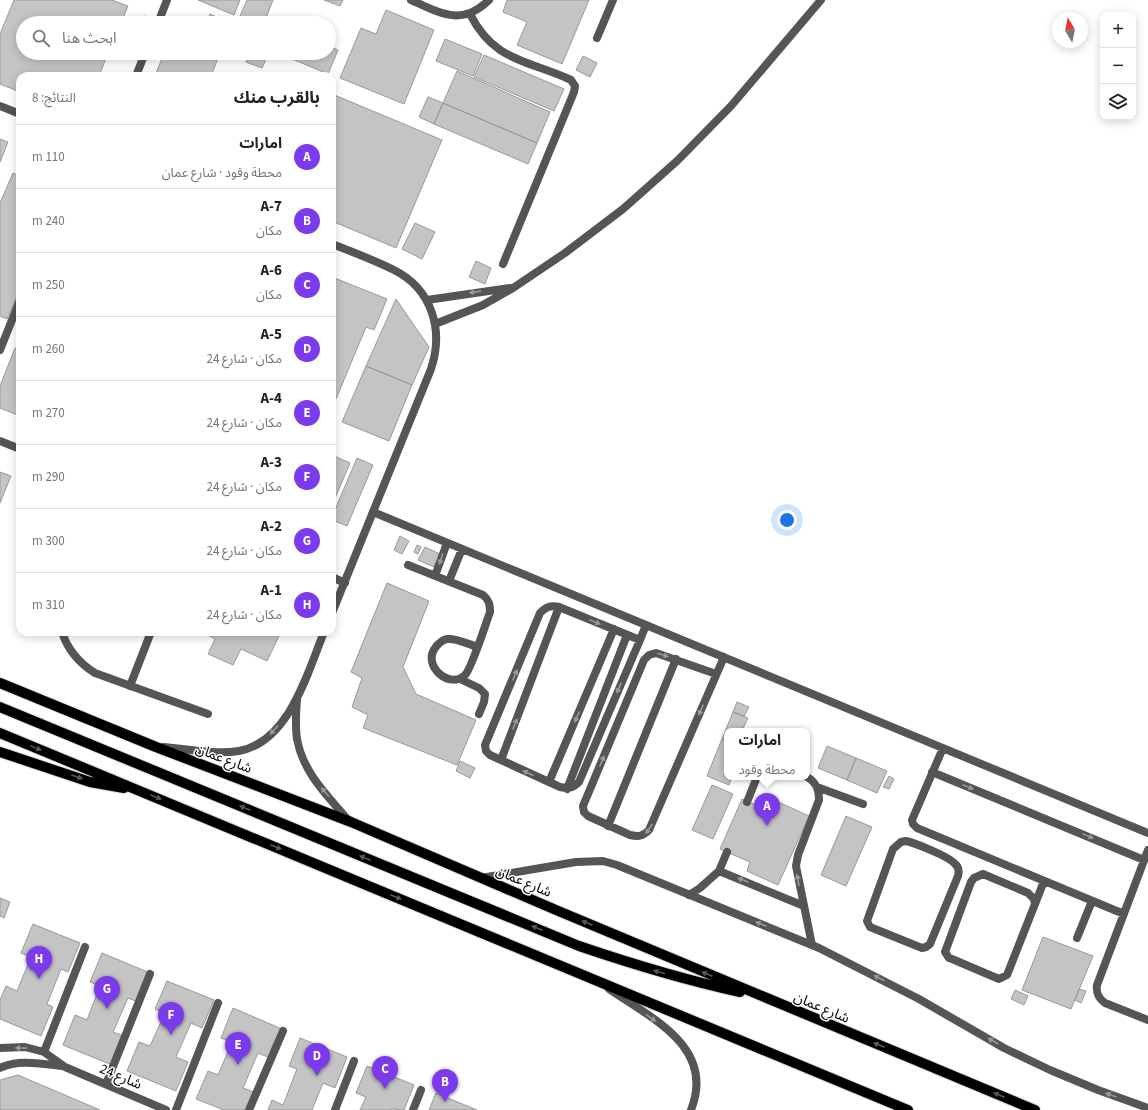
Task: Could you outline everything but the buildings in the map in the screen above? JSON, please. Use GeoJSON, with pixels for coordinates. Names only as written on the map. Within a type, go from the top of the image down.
{"type":"FeatureCollection","features":[{"type":"Feature","properties":{"kind":"main road","name":"شارع عمان"},"geometry":{"type":"LineString","coordinates":[[0,683],[156,747],[350,822],[765,998],[1035,1110]]}},
{"type":"Feature","properties":{"kind":"main road"},"geometry":{"type":"LineString","coordinates":[[0,707],[579,946],[695,982],[765,998]]}},
{"type":"Feature","properties":{"kind":"main road"},"geometry":{"type":"LineString","coordinates":[[0,733],[908,1110]]}},
{"type":"Feature","properties":{"kind":"main road"},"geometry":{"type":"LineString","coordinates":[[0,752],[90,782],[120,788],[135,789]]}},
{"type":"Feature","properties":{"kind":"street"},"geometry":{"type":"LineString","coordinates":[[161,16],[167,0]]}},
{"type":"Feature","properties":{"kind":"street"},"geometry":{"type":"LineString","coordinates":[[411,0],[446,15],[458,16],[470,14],[481,8],[489,0]]}},
{"type":"Feature","properties":{"kind":"street"},"geometry":{"type":"LineString","coordinates":[[597,38],[613,0]]}},
{"type":"Feature","properties":{"kind":"street"},"geometry":{"type":"LineString","coordinates":[[435,324],[483,305],[540,271],[595,232],[651,186],[731,106],[821,0]]}},
{"type":"Feature","properties":{"kind":"street"},"geometry":{"type":"LineString","coordinates":[[470,14],[476,26],[487,40],[500,51],[571,80],[575,86],[574,92],[503,264]]}},
{"type":"Feature","properties":{"kind":"street"},"geometry":{"type":"LineString","coordinates":[[138,72],[142,60]]}},
{"type":"Feature","properties":{"kind":"street"},"geometry":{"type":"LineString","coordinates":[[0,106],[16,112]]}},
{"type":"Feature","properties":{"kind":"street"},"geometry":{"type":"LineString","coordinates":[[336,246],[399,273],[413,283],[427,300],[435,324],[436,347],[433,364],[336,603]]}},
{"type":"Feature","properties":{"kind":"street"},"geometry":{"type":"LineString","coordinates":[[427,300],[513,288]]}},
{"type":"Feature","properties":{"kind":"street"},"geometry":{"type":"LineString","coordinates":[[0,350],[16,310]]}},
{"type":"Feature","properties":{"kind":"street"},"geometry":{"type":"LineString","coordinates":[[0,441],[16,447]]}},
{"type":"Feature","properties":{"kind":"street"},"geometry":{"type":"LineString","coordinates":[[373,512],[1148,833]]}},
{"type":"Feature","properties":{"kind":"street"},"geometry":{"type":"LineString","coordinates":[[435,576],[447,543]]}},
{"type":"Feature","properties":{"kind":"street"},"geometry":{"type":"LineString","coordinates":[[449,581],[462,549]]}},
{"type":"Feature","properties":{"kind":"street"},"geometry":{"type":"LineString","coordinates":[[408,565],[483,595],[488,600],[490,606],[490,612],[467,674],[460,679],[452,680],[436,671],[431,662],[432,652],[438,644],[447,639],[457,640],[476,647]]}},
{"type":"Feature","properties":{"kind":"street"},"geometry":{"type":"LineString","coordinates":[[336,579],[345,582]]}},
{"type":"Feature","properties":{"kind":"street"},"geometry":{"type":"LineString","coordinates":[[640,640],[559,607],[552,606],[545,608],[540,614],[485,745],[486,751],[490,755],[549,782],[567,789],[574,787],[579,782],[640,640],[646,625]]}},
{"type":"Feature","properties":{"kind":"street"},"geometry":{"type":"LineString","coordinates":[[501,760],[559,607]]}},
{"type":"Feature","properties":{"kind":"street"},"geometry":{"type":"LineString","coordinates":[[549,782],[614,629]]}},
{"type":"Feature","properties":{"kind":"street"},"geometry":{"type":"LineString","coordinates":[[567,789],[627,635]]}},
{"type":"Feature","properties":{"kind":"street"},"geometry":{"type":"LineString","coordinates":[[64,636],[73,655],[83,665],[95,673],[208,714]]}},
{"type":"Feature","properties":{"kind":"street"},"geometry":{"type":"LineString","coordinates":[[130,686],[149,636]]}},
{"type":"Feature","properties":{"kind":"street"},"geometry":{"type":"LineString","coordinates":[[156,747],[226,752],[240,751],[252,747],[264,740],[274,731],[297,698],[322,636]]}},
{"type":"Feature","properties":{"kind":"street"},"geometry":{"type":"LineString","coordinates":[[716,674],[656,653],[649,655],[644,660],[583,806],[584,812],[588,816],[608,826],[637,837],[644,835],[649,830],[724,657]]}},
{"type":"Feature","properties":{"kind":"street"},"geometry":{"type":"LineString","coordinates":[[608,826],[676,659]]}},
{"type":"Feature","properties":{"kind":"street"},"geometry":{"type":"LineString","coordinates":[[460,679],[479,688],[485,694],[480,714]]}},
{"type":"Feature","properties":{"kind":"street"},"geometry":{"type":"LineString","coordinates":[[297,698],[297,738],[299,750],[304,762],[317,783],[350,822]]}},
{"type":"Feature","properties":{"kind":"street"},"geometry":{"type":"LineString","coordinates":[[942,748],[912,820],[913,824],[917,828],[1124,914]]}},
{"type":"Feature","properties":{"kind":"street"},"geometry":{"type":"LineString","coordinates":[[932,772],[1144,860]]}},
{"type":"Feature","properties":{"kind":"street"},"geometry":{"type":"LineString","coordinates":[[810,779],[817,787],[819,800],[798,855],[796,866],[812,945]]}},
{"type":"Feature","properties":{"kind":"street"},"geometry":{"type":"LineString","coordinates":[[747,802],[756,780]]}},
{"type":"Feature","properties":{"kind":"street"},"geometry":{"type":"LineString","coordinates":[[817,787],[863,804]]}},
{"type":"Feature","properties":{"kind":"street"},"geometry":{"type":"LineString","coordinates":[[901,842],[911,842],[955,863],[958,871],[952,891],[932,940],[926,947],[917,948],[870,927],[868,924],[867,917],[893,849],[901,842]]}},
{"type":"Feature","properties":{"kind":"street"},"geometry":{"type":"LineString","coordinates":[[1148,850],[1096,990],[1101,1000],[1148,1020]]}},
{"type":"Feature","properties":{"kind":"street"},"geometry":{"type":"LineString","coordinates":[[689,895],[705,884],[719,871],[727,852]]}},
{"type":"Feature","properties":{"kind":"street"},"geometry":{"type":"LineString","coordinates":[[481,878],[576,862],[603,861],[617,865],[812,945],[919,999],[1004,1048],[1098,1090],[1148,1108]]}},
{"type":"Feature","properties":{"kind":"street"},"geometry":{"type":"LineString","coordinates":[[719,871],[804,906]]}},
{"type":"Feature","properties":{"kind":"street"},"geometry":{"type":"LineString","coordinates":[[1035,904],[1034,899],[1028,893],[983,874],[978,875],[974,878],[966,896],[946,948],[947,955],[952,959],[999,979],[1007,975],[1035,904],[1044,881]]}},
{"type":"Feature","properties":{"kind":"street"},"geometry":{"type":"LineString","coordinates":[[952,891],[966,896]]}},
{"type":"Feature","properties":{"kind":"street"},"geometry":{"type":"LineString","coordinates":[[1077,938],[1092,901]]}},
{"type":"Feature","properties":{"kind":"street"},"geometry":{"type":"LineString","coordinates":[[44,1052],[85,947]]}},
{"type":"Feature","properties":{"kind":"street"},"geometry":{"type":"LineString","coordinates":[[106,1084],[150,974]]}},
{"type":"Feature","properties":{"kind":"street"},"geometry":{"type":"LineString","coordinates":[[596,980],[672,1032],[685,1046],[693,1063],[696,1082],[694,1101],[691,1110]]}},
{"type":"Feature","properties":{"kind":"street"},"geometry":{"type":"LineString","coordinates":[[176,1110],[218,1003]]}},
{"type":"Feature","properties":{"kind":"street"},"geometry":{"type":"LineString","coordinates":[[249,1110],[283,1031]]}},
{"type":"Feature","properties":{"kind":"street","name":"شارع 24"},"geometry":{"type":"LineString","coordinates":[[0,1048],[25,1047],[44,1052],[65,1067],[166,1110]]}},
{"type":"Feature","properties":{"kind":"street"},"geometry":{"type":"LineString","coordinates":[[335,1110],[354,1061]]}},
{"type":"Feature","properties":{"kind":"street","name":"شارع 24"},"geometry":{"type":"LineString","coordinates":[[0,1068],[21,1063],[39,1063],[65,1067]]}},
{"type":"Feature","properties":{"kind":"street"},"geometry":{"type":"LineString","coordinates":[[413,1110],[421,1090]]}},
{"type":"Feature","properties":{"kind":"place","name":"امارات"},"geometry":{"type":"Point","coordinates":[767,826]}},
{"type":"Feature","properties":{"kind":"place","name":"A-1"},"geometry":{"type":"Point","coordinates":[39,979]}},
{"type":"Feature","properties":{"kind":"place","name":"A-2"},"geometry":{"type":"Point","coordinates":[107,1009]}},
{"type":"Feature","properties":{"kind":"place","name":"A-3"},"geometry":{"type":"Point","coordinates":[171,1035]}},
{"type":"Feature","properties":{"kind":"place","name":"A-4"},"geometry":{"type":"Point","coordinates":[238,1065]}},
{"type":"Feature","properties":{"kind":"place","name":"A-5"},"geometry":{"type":"Point","coordinates":[317,1076]}},
{"type":"Feature","properties":{"kind":"place","name":"A-6"},"geometry":{"type":"Point","coordinates":[385,1089]}},
{"type":"Feature","properties":{"kind":"place","name":"A-7"},"geometry":{"type":"Point","coordinates":[445,1102]}}]}
